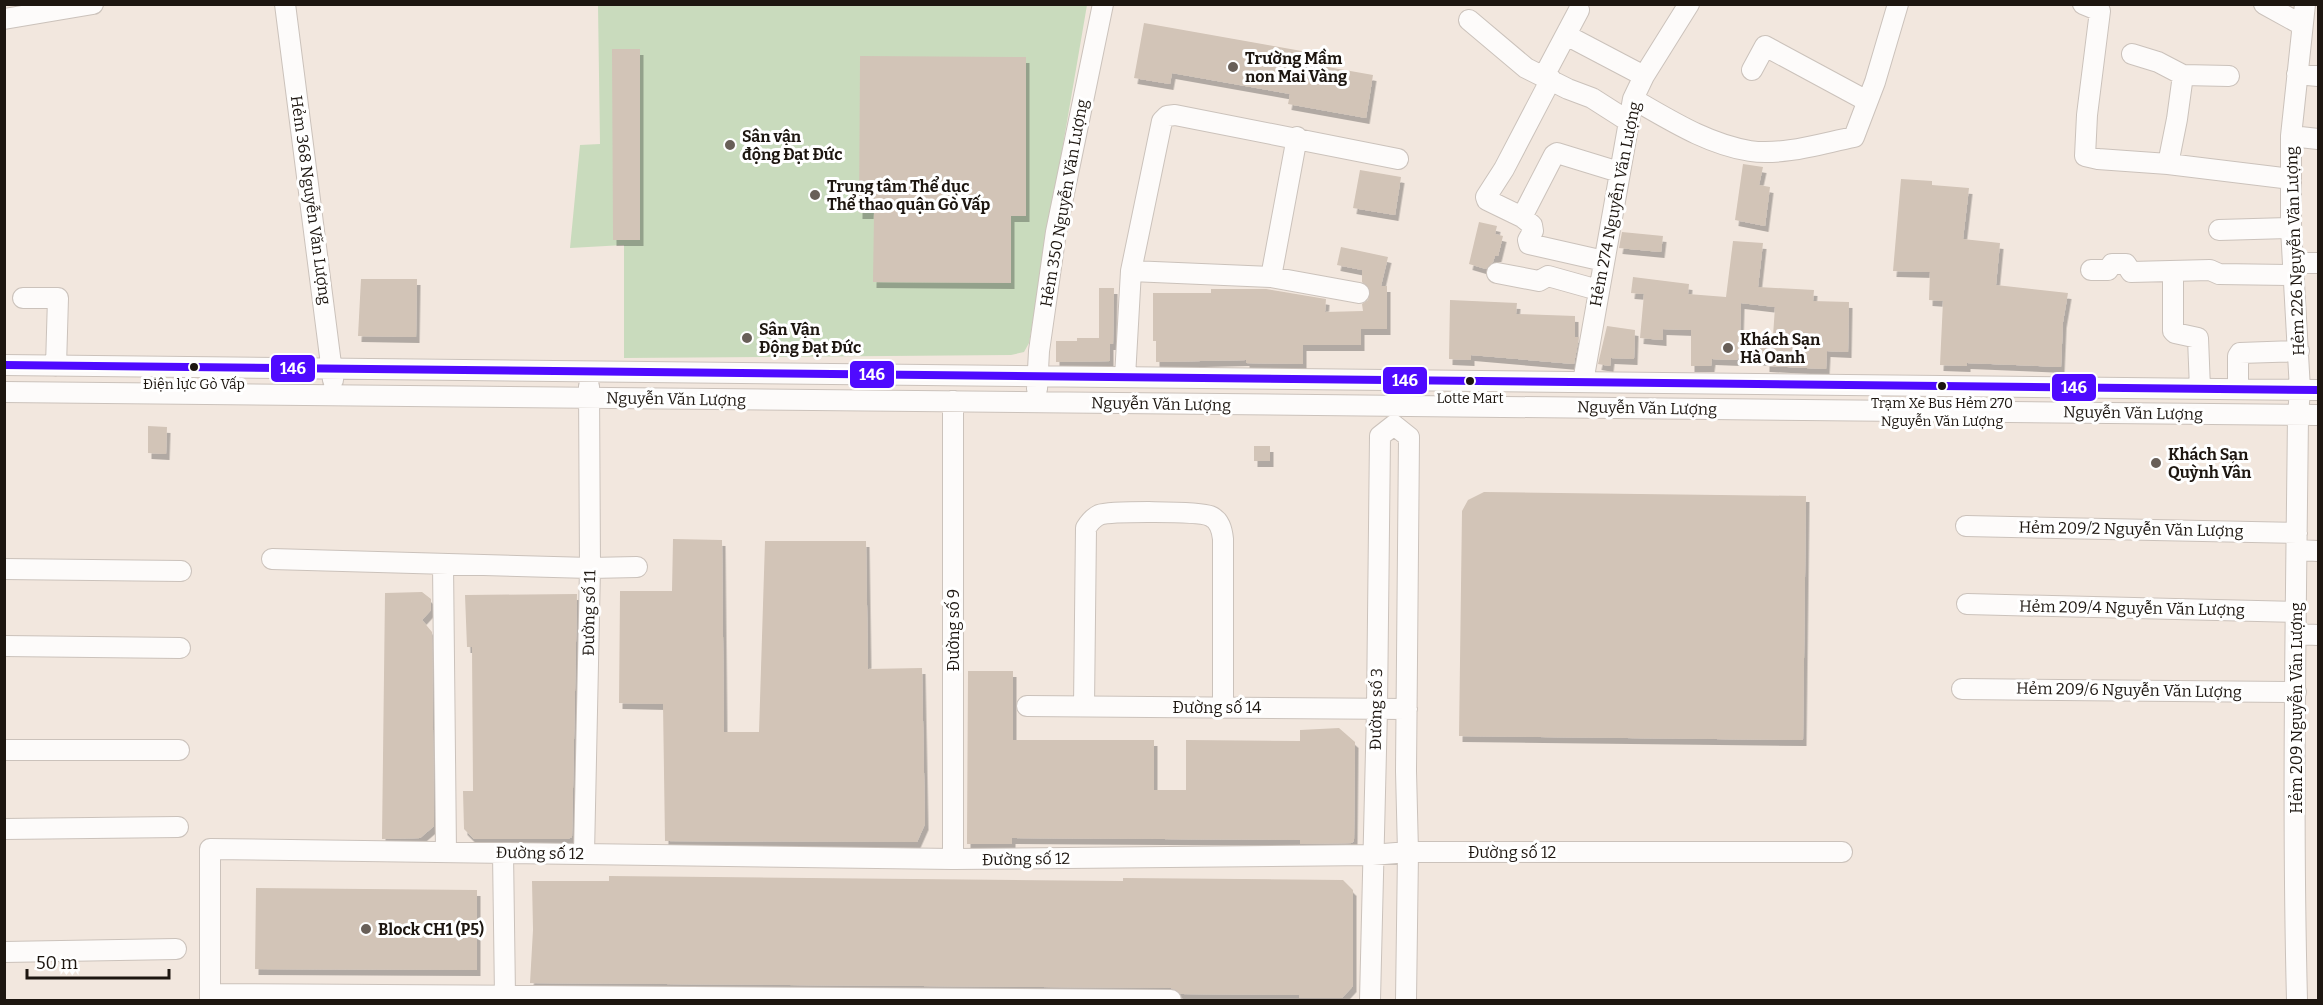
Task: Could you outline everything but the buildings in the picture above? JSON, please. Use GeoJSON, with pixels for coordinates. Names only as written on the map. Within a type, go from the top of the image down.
{"type":"FeatureCollection","features":[{"type":"Feature","properties":{"kind":"street"},"geometry":{"type":"LineString","coordinates":[[4,19],[93,4]]}},
{"type":"Feature","properties":{"kind":"street","name":"Hẻm 368 Nguyễn Văn Lượng"},"geometry":{"type":"LineString","coordinates":[[285,4],[333,369],[333,395]]}},
{"type":"Feature","properties":{"kind":"street","name":"Hẻm 350 Nguyễn Văn Lượng"},"geometry":{"type":"LineString","coordinates":[[1036,402],[1036,376],[1056,231],[1103,4]]}},
{"type":"Feature","properties":{"kind":"street","name":"Hẻm 274 Nguyễn Văn Lượng"},"geometry":{"type":"LineString","coordinates":[[1583,382],[1633,99],[1644,76],[1689,4]]}},
{"type":"Feature","properties":{"kind":"street"},"geometry":{"type":"LineString","coordinates":[[1633,99],[1708,140],[1751,151],[1791,149],[1854,137],[1868,101],[1898,4]]}},
{"type":"Feature","properties":{"kind":"street"},"geometry":{"type":"LineString","coordinates":[[2083,4],[2100,11],[2087,115],[2085,156],[2291,179]]}},
{"type":"Feature","properties":{"kind":"street"},"geometry":{"type":"LineString","coordinates":[[2264,4],[2302,25]]}},
{"type":"Feature","properties":{"kind":"street","name":"Hẻm 226 Nguyễn Văn Lượng"},"geometry":{"type":"LineString","coordinates":[[2298,415],[2309,390],[2299,351],[2291,228],[2291,136],[2305,4]]}},
{"type":"Feature","properties":{"kind":"street"},"geometry":{"type":"LineString","coordinates":[[1579,10],[1504,169],[1486,194],[1487,200],[1522,217],[1533,228],[1528,240],[1529,244],[1604,261]]}},
{"type":"Feature","properties":{"kind":"street"},"geometry":{"type":"LineString","coordinates":[[1469,20],[1526,68],[1592,98],[1628,121]]}},
{"type":"Feature","properties":{"kind":"street"},"geometry":{"type":"LineString","coordinates":[[1566,35],[1644,76]]}},
{"type":"Feature","properties":{"kind":"street"},"geometry":{"type":"LineString","coordinates":[[1752,69],[1765,46],[1868,101]]}},
{"type":"Feature","properties":{"kind":"street"},"geometry":{"type":"LineString","coordinates":[[2132,54],[2158,62],[2183,75],[2229,76]]}},
{"type":"Feature","properties":{"kind":"street"},"geometry":{"type":"LineString","coordinates":[[2297,74],[2319,76]]}},
{"type":"Feature","properties":{"kind":"street"},"geometry":{"type":"LineString","coordinates":[[2168,164],[2178,119],[2183,75]]}},
{"type":"Feature","properties":{"kind":"street"},"geometry":{"type":"LineString","coordinates":[[1125,377],[1131,271],[1162,121],[1167,116],[1175,115],[1297,137],[1398,159]]}},
{"type":"Feature","properties":{"kind":"street"},"geometry":{"type":"LineString","coordinates":[[2291,136],[2319,139]]}},
{"type":"Feature","properties":{"kind":"street"},"geometry":{"type":"LineString","coordinates":[[1271,278],[1297,137]]}},
{"type":"Feature","properties":{"kind":"street"},"geometry":{"type":"LineString","coordinates":[[1522,217],[1557,153],[1619,172]]}},
{"type":"Feature","properties":{"kind":"street"},"geometry":{"type":"LineString","coordinates":[[2219,230],[2291,228]]}},
{"type":"Feature","properties":{"kind":"street"},"geometry":{"type":"LineString","coordinates":[[2091,270],[2108,270],[2112,264],[2126,264],[2132,272],[2210,270],[2219,274],[2294,269],[2319,263]]}},
{"type":"Feature","properties":{"kind":"street"},"geometry":{"type":"LineString","coordinates":[[1131,271],[1271,278],[1359,292]]}},
{"type":"Feature","properties":{"kind":"street"},"geometry":{"type":"LineString","coordinates":[[2173,271],[2174,331],[2198,338],[2200,389]]}},
{"type":"Feature","properties":{"kind":"street"},"geometry":{"type":"LineString","coordinates":[[1497,273],[1539,281],[1548,276],[1598,290]]}},
{"type":"Feature","properties":{"kind":"street"},"geometry":{"type":"LineString","coordinates":[[23,298],[58,298],[56,366]]}},
{"type":"Feature","properties":{"kind":"street"},"geometry":{"type":"LineString","coordinates":[[2238,389],[2238,356],[2240,353],[2299,351]]}},
{"type":"Feature","properties":{"kind":"street","name":"Nguyễn Văn Lượng"},"geometry":{"type":"LineString","coordinates":[[4,365],[2309,390]]}},
{"type":"Feature","properties":{"kind":"street","name":"Đường số 11"},"geometry":{"type":"LineString","coordinates":[[584,854],[590,568],[589,372]]}},
{"type":"Feature","properties":{"kind":"street"},"geometry":{"type":"LineString","coordinates":[[1395,415],[1397,380]]}},
{"type":"Feature","properties":{"kind":"street"},"geometry":{"type":"LineString","coordinates":[[1841,385],[1841,411]]}},
{"type":"Feature","properties":{"kind":"street"},"geometry":{"type":"LineString","coordinates":[[1865,385],[1865,411]]}},
{"type":"Feature","properties":{"kind":"street","name":"Nguyễn Văn Lượng"},"geometry":{"type":"LineString","coordinates":[[4,392],[1036,402],[1395,415],[1841,411],[2319,415]]}},
{"type":"Feature","properties":{"kind":"street","name":"Đường số 9"},"geometry":{"type":"LineString","coordinates":[[953,401],[953,859]]}},
{"type":"Feature","properties":{"kind":"street","name":"Đường số 3"},"geometry":{"type":"LineString","coordinates":[[1370,1000],[1377,709],[1380,436],[1395,415],[1409,437],[1406,1000]]}},
{"type":"Feature","properties":{"kind":"street","name":"Hẻm 209 Nguyễn Văn Lượng"},"geometry":{"type":"LineString","coordinates":[[2297,1000],[2295,899],[2298,415]]}},
{"type":"Feature","properties":{"kind":"street"},"geometry":{"type":"LineString","coordinates":[[1084,706],[1086,528],[1098,516],[1111,513],[1145,513],[1203,515],[1216,520],[1220,525],[1223,539],[1222,707]]}},
{"type":"Feature","properties":{"kind":"street","name":"Hẻm 209/2 Nguyễn Văn Lượng"},"geometry":{"type":"LineString","coordinates":[[1966,526],[2296,542],[2319,551]]}},
{"type":"Feature","properties":{"kind":"street"},"geometry":{"type":"LineString","coordinates":[[272,559],[590,568],[637,567]]}},
{"type":"Feature","properties":{"kind":"street"},"geometry":{"type":"LineString","coordinates":[[443,564],[446,852]]}},
{"type":"Feature","properties":{"kind":"street"},"geometry":{"type":"LineString","coordinates":[[4,569],[181,571]]}},
{"type":"Feature","properties":{"kind":"street","name":"Hẻm 209/4 Nguyễn Văn Lượng"},"geometry":{"type":"LineString","coordinates":[[1967,604],[2296,612]]}},
{"type":"Feature","properties":{"kind":"street"},"geometry":{"type":"LineString","coordinates":[[2296,634],[2319,635]]}},
{"type":"Feature","properties":{"kind":"street"},"geometry":{"type":"LineString","coordinates":[[4,646],[180,648]]}},
{"type":"Feature","properties":{"kind":"street","name":"Hẻm 209/6 Nguyễn Văn Lượng"},"geometry":{"type":"LineString","coordinates":[[1962,688],[2296,692]]}},
{"type":"Feature","properties":{"kind":"street","name":"Đường số 14"},"geometry":{"type":"LineString","coordinates":[[1027,706],[1407,709]]}},
{"type":"Feature","properties":{"kind":"street"},"geometry":{"type":"LineString","coordinates":[[4,750],[179,750]]}},
{"type":"Feature","properties":{"kind":"street"},"geometry":{"type":"LineString","coordinates":[[4,829],[178,827]]}},
{"type":"Feature","properties":{"kind":"street","name":"Đường số 12"},"geometry":{"type":"LineString","coordinates":[[210,997],[210,849],[953,859],[1372,855],[1408,852],[1842,852]]}},
{"type":"Feature","properties":{"kind":"street"},"geometry":{"type":"LineString","coordinates":[[503,853],[505,996]]}},
{"type":"Feature","properties":{"kind":"street"},"geometry":{"type":"LineString","coordinates":[[4,952],[176,949]]}},
{"type":"Feature","properties":{"kind":"street"},"geometry":{"type":"LineString","coordinates":[[210,997],[505,996],[1171,1000]]}},
{"type":"Feature","properties":{"kind":"green space","name":"Trung tâm Thể dục Thể thao quận Gò Vấp"},"geometry":{"type":"Polygon","coordinates":[[[598,5],[1087,5],[1029,343],[1024,352],[1011,355],[624,358],[624,245],[570,248],[580,145],[600,144],[598,5]]]}},
{"type":"Feature","properties":{"kind":"transit line","name":"146"},"geometry":{"type":"LineString","coordinates":[[4,365],[2318,390]]}},
{"type":"Feature","properties":{"kind":"place","name":"Trường Mầm non Mai Vàng"},"geometry":{"type":"Point","coordinates":[1233,67]}},
{"type":"Feature","properties":{"kind":"place","name":"Sân vận động Đạt Đức"},"geometry":{"type":"Point","coordinates":[730,145]}},
{"type":"Feature","properties":{"kind":"place","name":"Trung tâm Thể dục Thể thao quận Gò Vấp"},"geometry":{"type":"Point","coordinates":[815,195]}},
{"type":"Feature","properties":{"kind":"place","name":"Sân Vận Động Đạt Đức"},"geometry":{"type":"Point","coordinates":[747,338]}},
{"type":"Feature","properties":{"kind":"place","name":"Khách Sạn Hà Oanh"},"geometry":{"type":"Point","coordinates":[1728,348]}},
{"type":"Feature","properties":{"kind":"place","name":"Điện lực Gò Vấp"},"geometry":{"type":"Point","coordinates":[194,367]}},
{"type":"Feature","properties":{"kind":"place","name":"Lotte Mart"},"geometry":{"type":"Point","coordinates":[1470,381]}},
{"type":"Feature","properties":{"kind":"place","name":"Trạm Xe Bus Hẻm 270 Nguyễn Văn Lượng"},"geometry":{"type":"Point","coordinates":[1942,386]}},
{"type":"Feature","properties":{"kind":"place","name":"Khách Sạn Quỳnh Vân"},"geometry":{"type":"Point","coordinates":[2156,463]}},
{"type":"Feature","properties":{"kind":"place","name":"Block CH1 (P5)"},"geometry":{"type":"Point","coordinates":[366,929]}}]}
